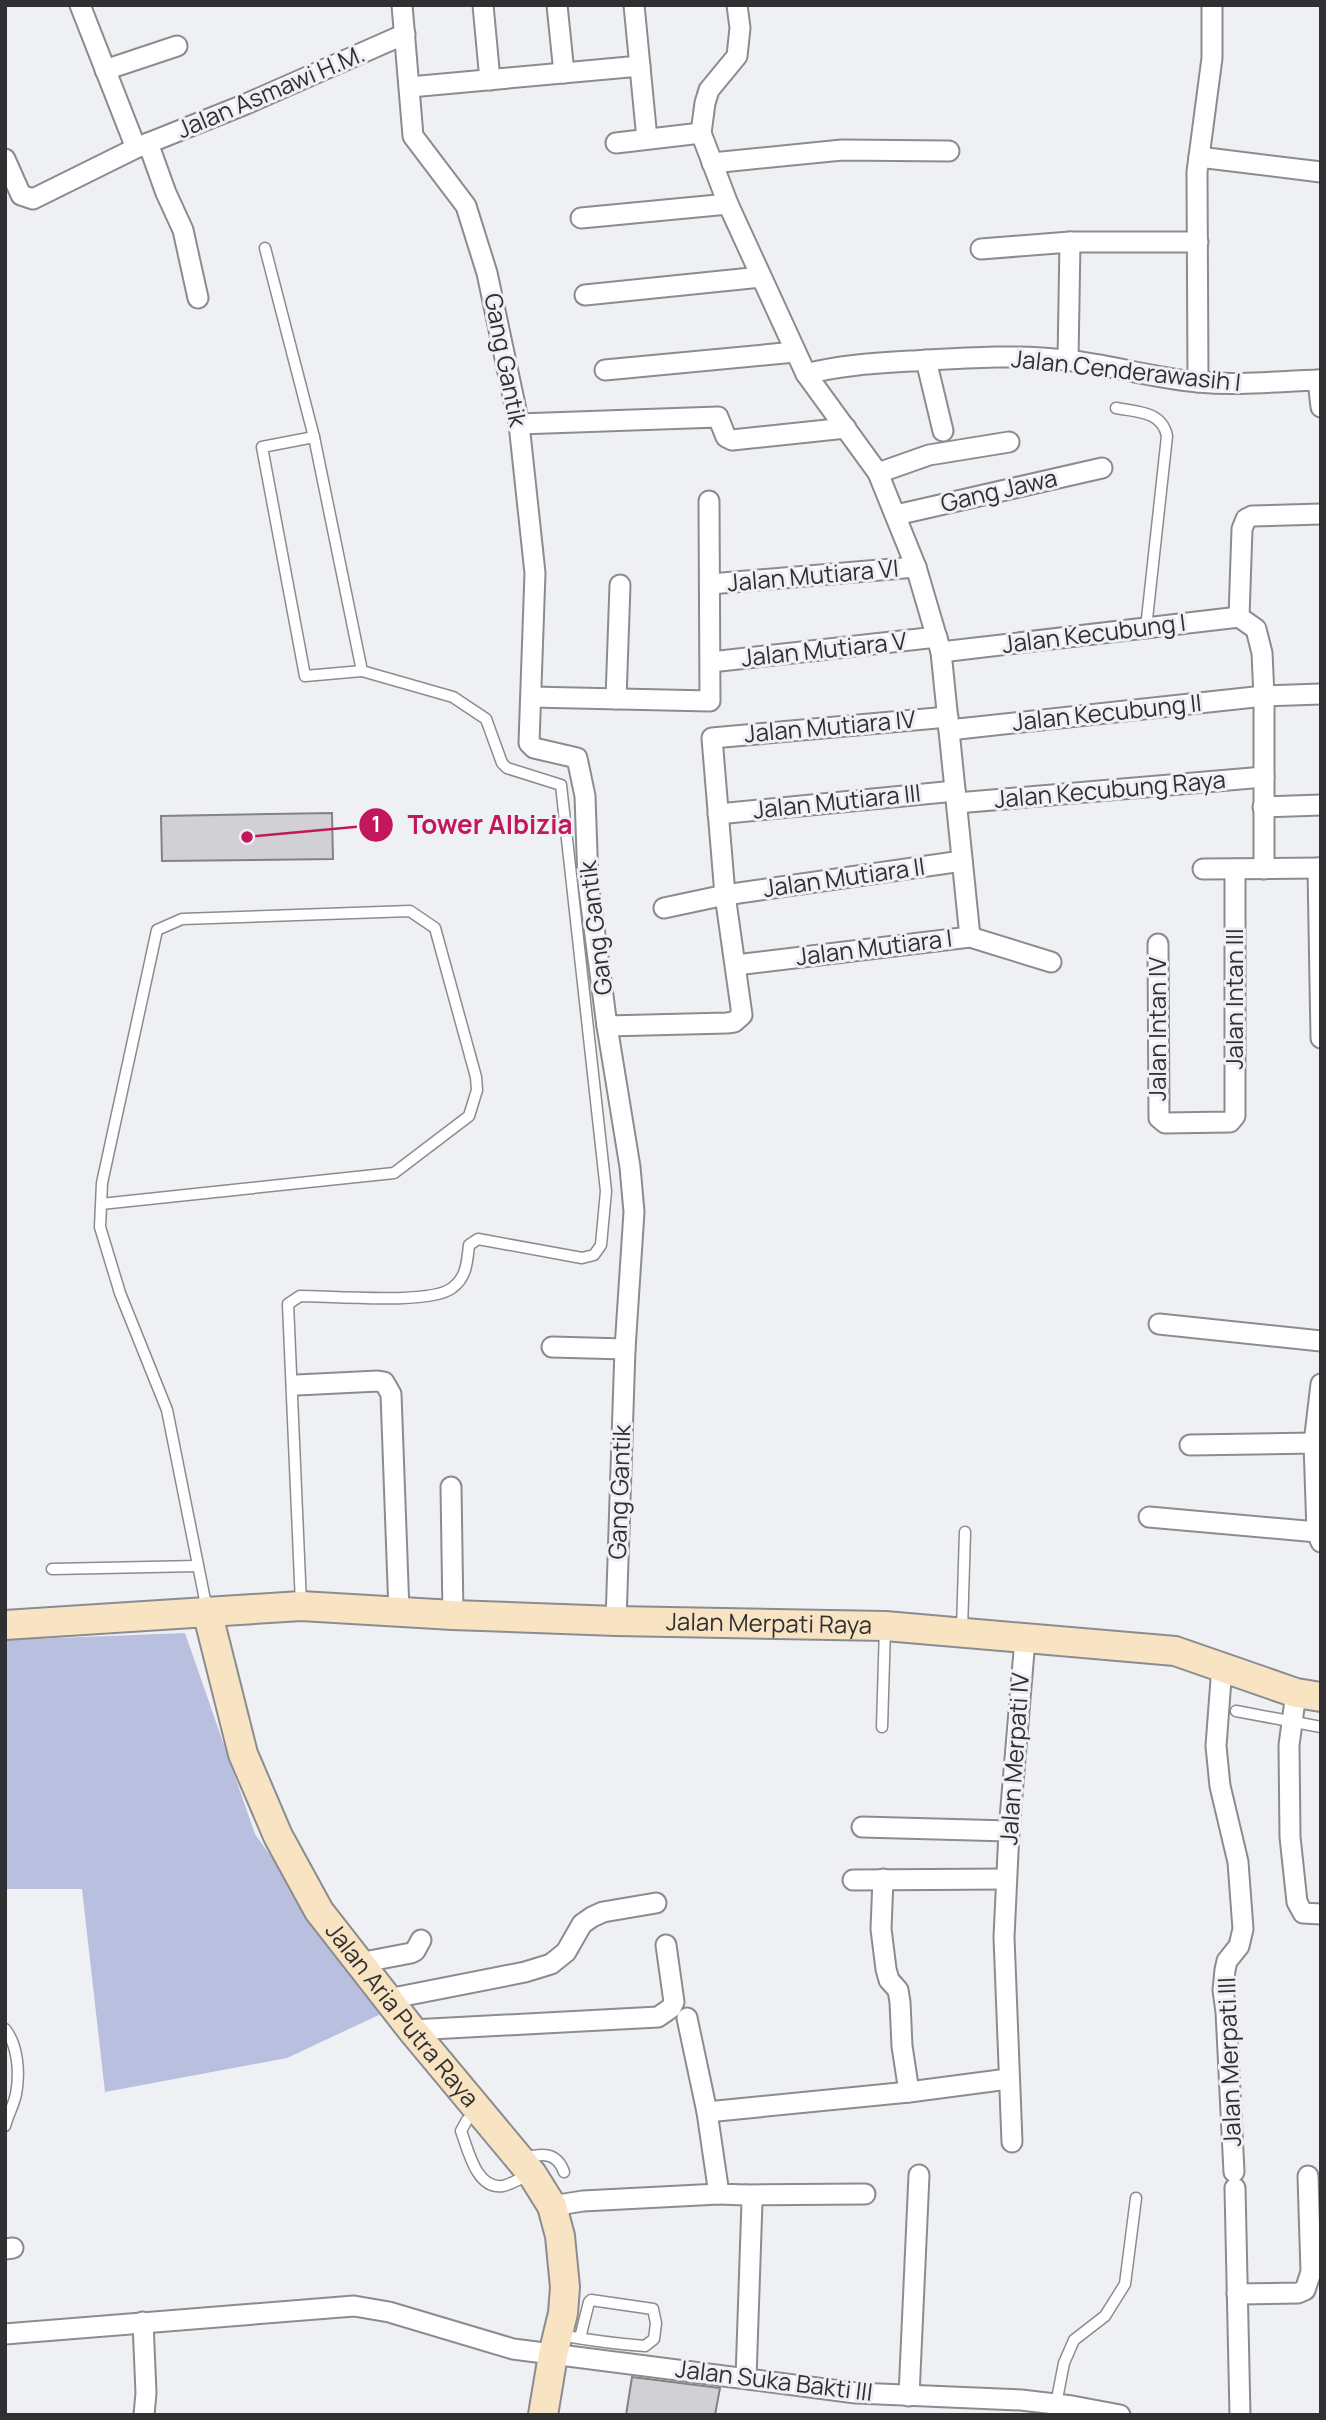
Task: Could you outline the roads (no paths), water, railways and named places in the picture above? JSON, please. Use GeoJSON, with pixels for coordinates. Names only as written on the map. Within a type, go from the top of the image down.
{"type":"FeatureCollection","features":[{"type":"Feature","properties":{"kind":"main road","name":"Jalan Merpati Raya"},"geometry":{"type":"LineString","coordinates":[[5,1625],[301,1606],[616,1621],[885,1626],[1175,1651],[1308,1695]]}},
{"type":"Feature","properties":{"kind":"main road","name":"Jalan Aria Putra Raya"},"geometry":{"type":"LineString","coordinates":[[207,1611],[243,1754],[278,1836],[319,1911],[412,2031],[526,2167],[552,2206],[565,2271],[563,2342],[543,2415]]}},
{"type":"Feature","properties":{"kind":"street"},"geometry":{"type":"LineString","coordinates":[[80,5],[105,70],[183,230],[198,299]]}},
{"type":"Feature","properties":{"kind":"street","name":"Gang Gantik"},"geometry":{"type":"LineString","coordinates":[[402,5],[413,136],[466,206],[488,273],[519,424],[535,573],[530,746],[575,757],[579,761],[585,796],[588,882],[607,1026],[630,1167],[634,1212],[625,1349],[616,1621]]}},
{"type":"Feature","properties":{"kind":"street"},"geometry":{"type":"LineString","coordinates":[[483,5],[490,79]]}},
{"type":"Feature","properties":{"kind":"street"},"geometry":{"type":"LineString","coordinates":[[557,5],[565,73]]}},
{"type":"Feature","properties":{"kind":"street"},"geometry":{"type":"LineString","coordinates":[[634,5],[647,139]]}},
{"type":"Feature","properties":{"kind":"street"},"geometry":{"type":"LineString","coordinates":[[737,5],[740,28],[737,56],[709,90],[701,133],[728,204],[795,352],[806,374],[878,472],[916,568],[939,645],[970,937]]}},
{"type":"Feature","properties":{"kind":"street"},"geometry":{"type":"LineString","coordinates":[[1198,382],[1199,157],[1212,58],[1212,5]]}},
{"type":"Feature","properties":{"kind":"street","name":"Jalan Asmawi H.M."},"geometry":{"type":"LineString","coordinates":[[5,159],[21,195],[33,199],[142,146],[246,104],[405,34]]}},
{"type":"Feature","properties":{"kind":"street"},"geometry":{"type":"LineString","coordinates":[[105,70],[177,46]]}},
{"type":"Feature","properties":{"kind":"street"},"geometry":{"type":"LineString","coordinates":[[410,87],[640,66]]}},
{"type":"Feature","properties":{"kind":"street"},"geometry":{"type":"LineString","coordinates":[[616,143],[701,133]]}},
{"type":"Feature","properties":{"kind":"street"},"geometry":{"type":"LineString","coordinates":[[712,163],[842,150],[949,151]]}},
{"type":"Feature","properties":{"kind":"street"},"geometry":{"type":"LineString","coordinates":[[1199,157],[1321,172]]}},
{"type":"Feature","properties":{"kind":"street"},"geometry":{"type":"LineString","coordinates":[[581,218],[728,204]]}},
{"type":"Feature","properties":{"kind":"street"},"geometry":{"type":"LineString","coordinates":[[981,249],[1070,242],[1198,242]]}},
{"type":"Feature","properties":{"kind":"street"},"geometry":{"type":"LineString","coordinates":[[1069,360],[1070,242]]}},
{"type":"Feature","properties":{"kind":"street"},"geometry":{"type":"LineString","coordinates":[[585,295],[761,277]]}},
{"type":"Feature","properties":{"kind":"street"},"geometry":{"type":"LineString","coordinates":[[605,370],[795,352]]}},
{"type":"Feature","properties":{"kind":"street","name":"Jalan Cenderawasih I"},"geometry":{"type":"LineString","coordinates":[[806,374],[839,368],[950,358],[1069,360],[1163,379],[1242,385],[1320,380]]}},
{"type":"Feature","properties":{"kind":"street"},"geometry":{"type":"LineString","coordinates":[[926,360],[943,431]]}},
{"type":"Feature","properties":{"kind":"street"},"geometry":{"type":"LineString","coordinates":[[1320,380],[1321,407]]}},
{"type":"Feature","properties":{"kind":"street"},"geometry":{"type":"LineString","coordinates":[[519,424],[718,417],[726,437],[732,440],[846,428]]}},
{"type":"Feature","properties":{"kind":"street"},"geometry":{"type":"LineString","coordinates":[[878,472],[929,455],[1009,442]]}},
{"type":"Feature","properties":{"kind":"street","name":"Gang Jawa"},"geometry":{"type":"LineString","coordinates":[[895,515],[1101,468]]}},
{"type":"Feature","properties":{"kind":"street"},"geometry":{"type":"LineString","coordinates":[[531,697],[710,701],[709,501]]}},
{"type":"Feature","properties":{"kind":"street"},"geometry":{"type":"LineString","coordinates":[[1264,869],[1265,696],[1259,634],[1243,618],[1242,529],[1246,519],[1252,516],[1321,514]]}},
{"type":"Feature","properties":{"kind":"street","name":"Jalan Mutiara VI"},"geometry":{"type":"LineString","coordinates":[[710,584],[916,568]]}},
{"type":"Feature","properties":{"kind":"street"},"geometry":{"type":"LineString","coordinates":[[616,699],[620,585]]}},
{"type":"Feature","properties":{"kind":"street","name":"Jalan Kecubung I"},"geometry":{"type":"LineString","coordinates":[[939,645],[1243,618]]}},
{"type":"Feature","properties":{"kind":"street","name":"Jalan Mutiara V"},"geometry":{"type":"LineString","coordinates":[[711,662],[939,645]]}},
{"type":"Feature","properties":{"kind":"street","name":"Jalan Kecubung II"},"geometry":{"type":"LineString","coordinates":[[948,723],[1265,696],[1321,694]]}},
{"type":"Feature","properties":{"kind":"street","name":"Jalan Mutiara IV"},"geometry":{"type":"LineString","coordinates":[[718,814],[712,738],[948,723]]}},
{"type":"Feature","properties":{"kind":"street","name":"Jalan Kecubung Raya"},"geometry":{"type":"LineString","coordinates":[[956,797],[1264,776]]}},
{"type":"Feature","properties":{"kind":"street","name":"Jalan Mutiara III"},"geometry":{"type":"LineString","coordinates":[[718,814],[956,797]]}},
{"type":"Feature","properties":{"kind":"street"},"geometry":{"type":"LineString","coordinates":[[1263,807],[1321,804]]}},
{"type":"Feature","properties":{"kind":"street"},"geometry":{"type":"LineString","coordinates":[[607,1026],[734,1022],[742,1015],[725,895],[718,814]]}},
{"type":"Feature","properties":{"kind":"street","name":"Jalan Mutiara II"},"geometry":{"type":"LineString","coordinates":[[664,908],[725,895],[962,861]]}},
{"type":"Feature","properties":{"kind":"street"},"geometry":{"type":"LineString","coordinates":[[1203,869],[1320,868],[1321,1038]]}},
{"type":"Feature","properties":{"kind":"street","name":"Jalan Intan III"},"geometry":{"type":"LineString","coordinates":[[1158,1114],[1161,1122],[1165,1123],[1225,1124],[1234,1120],[1235,869]]}},
{"type":"Feature","properties":{"kind":"street","name":"Jalan Mutiara I"},"geometry":{"type":"LineString","coordinates":[[736,965],[970,937],[1051,962]]}},
{"type":"Feature","properties":{"kind":"street","name":"Jalan Intan IV"},"geometry":{"type":"LineString","coordinates":[[1158,944],[1158,1114]]}},
{"type":"Feature","properties":{"kind":"street"},"geometry":{"type":"LineString","coordinates":[[1159,1324],[1321,1341]]}},
{"type":"Feature","properties":{"kind":"street"},"geometry":{"type":"LineString","coordinates":[[552,1347],[625,1349]]}},
{"type":"Feature","properties":{"kind":"street"},"geometry":{"type":"LineString","coordinates":[[297,1385],[378,1381],[388,1386],[391,1394],[399,1612]]}},
{"type":"Feature","properties":{"kind":"street"},"geometry":{"type":"LineString","coordinates":[[1149,1517],[1319,1537],[1314,1443],[1321,1384]]}},
{"type":"Feature","properties":{"kind":"street"},"geometry":{"type":"LineString","coordinates":[[1190,1445],[1314,1443]]}},
{"type":"Feature","properties":{"kind":"street"},"geometry":{"type":"LineString","coordinates":[[451,1487],[453,1615]]}},
{"type":"Feature","properties":{"kind":"street","name":"Jalan Merpati IV"},"geometry":{"type":"LineString","coordinates":[[1012,2142],[1004,1937],[1009,1831],[1025,1639]]}},
{"type":"Feature","properties":{"kind":"street","name":"Jalan Merpati III"},"geometry":{"type":"LineString","coordinates":[[1222,1666],[1216,1746],[1220,1786],[1238,1862],[1243,1929],[1239,1946],[1227,1961],[1223,1990],[1235,2180],[1240,2415]]}},
{"type":"Feature","properties":{"kind":"street"},"geometry":{"type":"LineString","coordinates":[[1308,1695],[1292,1723],[1288,1772],[1290,1837],[1297,1902],[1303,1913],[1321,1914]]}},
{"type":"Feature","properties":{"kind":"street"},"geometry":{"type":"LineString","coordinates":[[862,1826],[1009,1831]]}},
{"type":"Feature","properties":{"kind":"street"},"geometry":{"type":"LineString","coordinates":[[883,1879],[881,1929],[886,1969],[898,1990],[909,2092]]}},
{"type":"Feature","properties":{"kind":"street"},"geometry":{"type":"LineString","coordinates":[[853,1880],[1006,1880]]}},
{"type":"Feature","properties":{"kind":"street"},"geometry":{"type":"LineString","coordinates":[[388,1999],[525,1972],[551,1964],[566,1952],[582,1924],[592,1917],[603,1912],[656,1903]]}},
{"type":"Feature","properties":{"kind":"street"},"geometry":{"type":"LineString","coordinates":[[359,1963],[411,1953],[421,1940]]}},
{"type":"Feature","properties":{"kind":"street"},"geometry":{"type":"LineString","coordinates":[[412,2031],[657,2017],[671,2008],[674,2002],[666,1945]]}},
{"type":"Feature","properties":{"kind":"street"},"geometry":{"type":"LineString","coordinates":[[687,2018],[707,2112],[719,2194]]}},
{"type":"Feature","properties":{"kind":"street"},"geometry":{"type":"LineString","coordinates":[[707,2112],[909,2092],[1009,2078]]}},
{"type":"Feature","properties":{"kind":"street"},"geometry":{"type":"LineString","coordinates":[[909,2396],[919,2175]]}},
{"type":"Feature","properties":{"kind":"street"},"geometry":{"type":"LineString","coordinates":[[1237,2294],[1298,2293],[1305,2290],[1311,2272],[1308,2176]]}},
{"type":"Feature","properties":{"kind":"street"},"geometry":{"type":"LineString","coordinates":[[552,2206],[583,2201],[719,2194],[865,2194]]}},
{"type":"Feature","properties":{"kind":"street"},"geometry":{"type":"LineString","coordinates":[[746,2195],[752,2202],[746,2378]]}},
{"type":"Feature","properties":{"kind":"street","name":"Jalan Suka Bakti III"},"geometry":{"type":"LineString","coordinates":[[5,2334],[354,2306],[389,2312],[513,2349],[563,2342],[746,2378],[856,2393],[909,2396],[949,2406],[1067,2408],[1120,2415]]}},
{"type":"Feature","properties":{"kind":"street"},"geometry":{"type":"LineString","coordinates":[[143,2322],[146,2393],[144,2415]]}},
{"type":"Feature","properties":{"kind":"lane"},"geometry":{"type":"LineString","coordinates":[[265,248],[314,437],[362,671]]}},
{"type":"Feature","properties":{"kind":"lane"},"geometry":{"type":"LineString","coordinates":[[1116,408],[1160,419],[1167,436],[1146,628]]}},
{"type":"Feature","properties":{"kind":"lane"},"geometry":{"type":"LineString","coordinates":[[301,1606],[288,1304],[300,1296],[412,1299],[450,1290],[465,1273],[469,1245],[478,1240],[582,1258],[594,1255],[601,1245],[606,1191],[561,785],[507,768],[502,763],[486,719],[453,697],[362,671],[305,676],[262,447],[314,437]]}},
{"type":"Feature","properties":{"kind":"lane"},"geometry":{"type":"LineString","coordinates":[[101,1204],[394,1173],[469,1116],[477,1090],[476,1077],[435,928],[410,911],[182,919],[157,930],[102,1183],[101,1204],[100,1227],[116,1280],[167,1410],[207,1611]]}},
{"type":"Feature","properties":{"kind":"lane"},"geometry":{"type":"LineString","coordinates":[[962,1633],[965,1532]]}},
{"type":"Feature","properties":{"kind":"lane"},"geometry":{"type":"LineString","coordinates":[[52,1569],[198,1566]]}},
{"type":"Feature","properties":{"kind":"lane"},"geometry":{"type":"LineString","coordinates":[[882,1727],[885,1626]]}},
{"type":"Feature","properties":{"kind":"lane"},"geometry":{"type":"LineString","coordinates":[[1236,1711],[1321,1727]]}},
{"type":"Feature","properties":{"kind":"lane"},"geometry":{"type":"LineString","coordinates":[[5,2029],[12,2038],[16,2057],[16,2093],[5,2126]]}},
{"type":"Feature","properties":{"kind":"lane"},"geometry":{"type":"LineString","coordinates":[[480,2111],[467,2120],[461,2131],[478,2175],[488,2184],[502,2186],[526,2167],[535,2155],[552,2155],[561,2162],[564,2172]]}},
{"type":"Feature","properties":{"kind":"lane"},"geometry":{"type":"LineString","coordinates":[[1067,2408],[1064,2363],[1074,2340],[1105,2316],[1125,2284],[1136,2199]]}},
{"type":"Feature","properties":{"kind":"lane"},"geometry":{"type":"LineString","coordinates":[[592,2300],[642,2306],[653,2309],[655,2315],[654,2339],[645,2346],[563,2342],[592,2300]]}},
{"type":"Feature","properties":{"kind":"place","name":"Tower Albizia"},"geometry":{"type":"Point","coordinates":[247,837]}}]}
